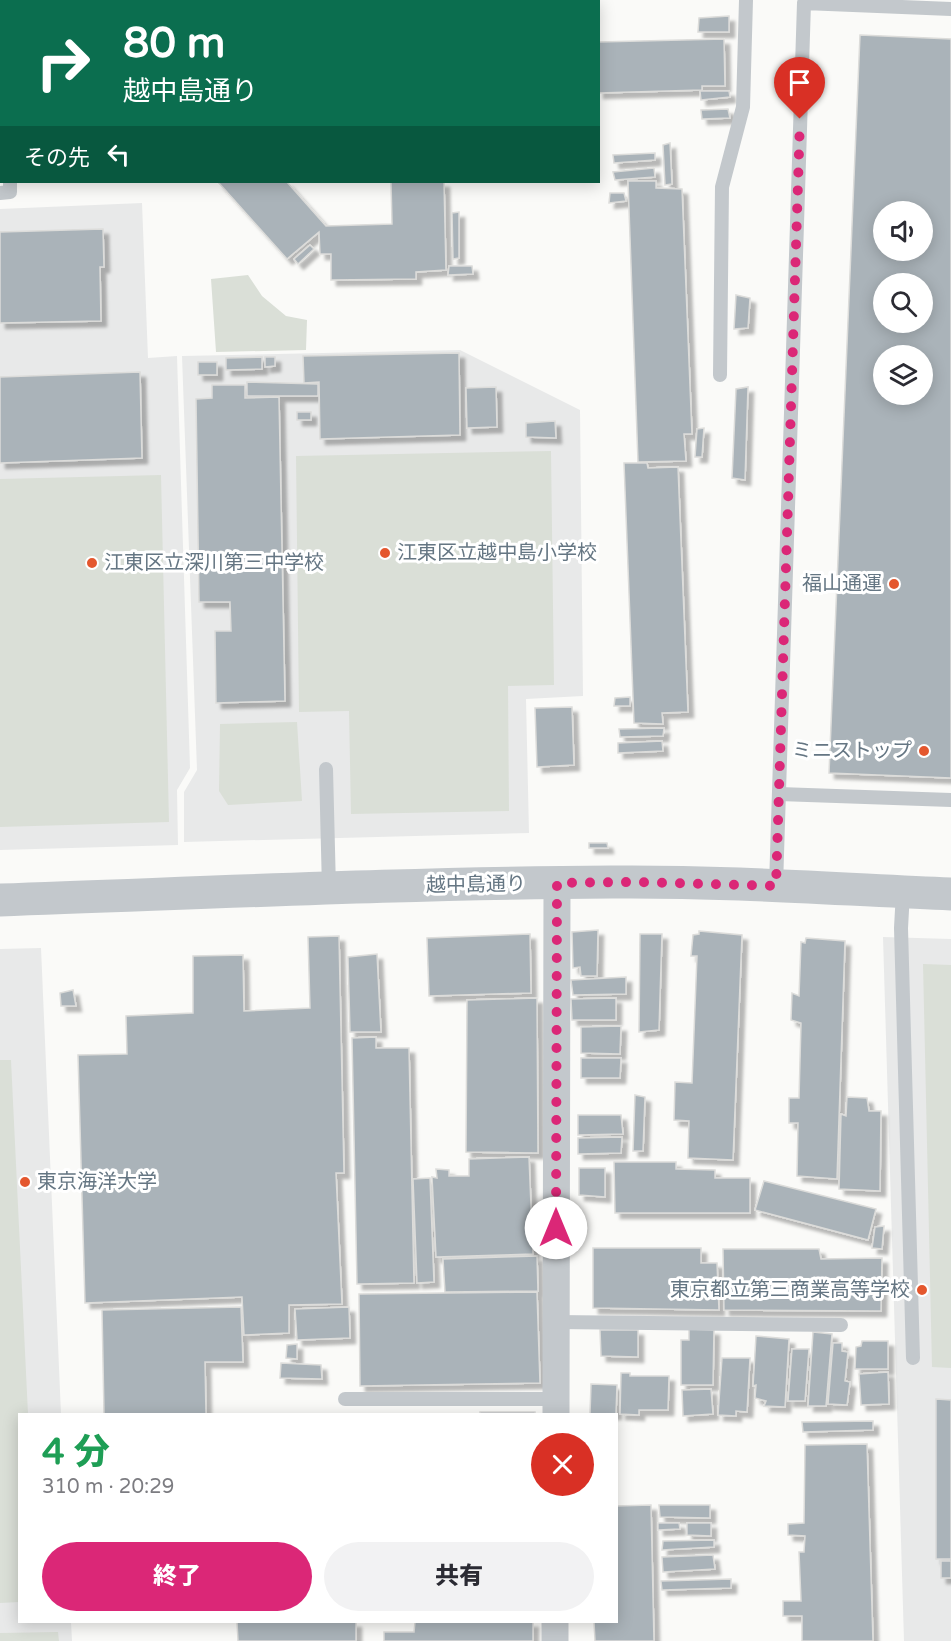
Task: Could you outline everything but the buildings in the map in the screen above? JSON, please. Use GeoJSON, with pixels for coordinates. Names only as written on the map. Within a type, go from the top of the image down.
{"type":"FeatureCollection","features":[{"type":"Feature","properties":{"kind":"street","name":"越中島通り"},"geometry":{"type":"LineString","coordinates":[[0,900],[635,882],[951,894]]}},
{"type":"Feature","properties":{"kind":"street"},"geometry":{"type":"LineString","coordinates":[[556,1407],[557,883]]}},
{"type":"Feature","properties":{"kind":"street"},"geometry":{"type":"LineString","coordinates":[[555,1623],[555,1641]]}},
{"type":"Feature","properties":{"kind":"lane"},"geometry":{"type":"LineString","coordinates":[[720,375],[723,188],[743,107],[746,0]]}},
{"type":"Feature","properties":{"kind":"lane"},"geometry":{"type":"LineString","coordinates":[[776,886],[804,3],[951,9]]}},
{"type":"Feature","properties":{"kind":"lane"},"geometry":{"type":"LineString","coordinates":[[0,193],[10,192],[10,183]]}},
{"type":"Feature","properties":{"kind":"lane"},"geometry":{"type":"LineString","coordinates":[[326,769],[329,889]]}},
{"type":"Feature","properties":{"kind":"lane"},"geometry":{"type":"LineString","coordinates":[[779,794],[951,800]]}},
{"type":"Feature","properties":{"kind":"lane"},"geometry":{"type":"LineString","coordinates":[[903,892],[901,928],[913,1358]]}},
{"type":"Feature","properties":{"kind":"lane"},"geometry":{"type":"LineString","coordinates":[[556,1322],[841,1325]]}},
{"type":"Feature","properties":{"kind":"lane"},"geometry":{"type":"LineString","coordinates":[[345,1399],[556,1407]]}},
{"type":"Feature","properties":{"kind":"shaded area","name":"江東区立深川第三中学校"},"geometry":{"type":"Polygon","coordinates":[[[142,203],[148,358],[177,356],[190,768],[177,790],[178,845],[0,850],[0,209],[142,203]]]}},
{"type":"Feature","properties":{"kind":"shaded area"},"geometry":{"type":"Polygon","coordinates":[[[248,275],[262,296],[286,316],[307,320],[306,350],[216,352],[211,279],[248,275]]]}},
{"type":"Feature","properties":{"kind":"shaded area","name":"江東区立越中島小学校"},"geometry":{"type":"Polygon","coordinates":[[[460,350],[580,410],[583,696],[526,699],[529,833],[184,842],[184,792],[197,770],[182,356],[460,350]]]}},
{"type":"Feature","properties":{"kind":"shaded area"},"geometry":{"type":"Polygon","coordinates":[[[551,451],[554,685],[508,686],[509,811],[351,814],[349,711],[299,712],[296,456],[551,451]]]}},
{"type":"Feature","properties":{"kind":"shaded area"},"geometry":{"type":"Polygon","coordinates":[[[161,475],[169,822],[0,827],[0,479],[161,475]]]}},
{"type":"Feature","properties":{"kind":"shaded area"},"geometry":{"type":"Polygon","coordinates":[[[297,722],[302,801],[228,805],[219,791],[220,724],[297,722]]]}},
{"type":"Feature","properties":{"kind":"shaded area","name":"東京都立第三商業高等学校"},"geometry":{"type":"Polygon","coordinates":[[[883,937],[951,939],[951,1641],[904,1641],[883,937]]]}},
{"type":"Feature","properties":{"kind":"shaded area","name":"東京海洋大学"},"geometry":{"type":"Polygon","coordinates":[[[41,948],[61,1413],[18,1413],[18,1623],[71,1623],[72,1641],[0,1641],[0,949],[41,948]]]}},
{"type":"Feature","properties":{"kind":"shaded area"},"geometry":{"type":"Polygon","coordinates":[[[923,964],[951,965],[951,1368],[932,1367],[923,964]]]}},
{"type":"Feature","properties":{"kind":"shaded area"},"geometry":{"type":"Polygon","coordinates":[[[0,1060],[11,1060],[28,1413],[18,1413],[18,1602],[0,1603],[0,1060]]]}},
{"type":"Feature","properties":{"kind":"shaded area"},"geometry":{"type":"Polygon","coordinates":[[[58,1632],[59,1641],[0,1641],[0,1633],[58,1632]]]}},
{"type":"Feature","properties":{"kind":"place","name":"江東区立越中島小学校"},"geometry":{"type":"Point","coordinates":[385,553]}},
{"type":"Feature","properties":{"kind":"place","name":"江東区立深川第三中学校"},"geometry":{"type":"Point","coordinates":[92,563]}},
{"type":"Feature","properties":{"kind":"place","name":"福山通運"},"geometry":{"type":"Point","coordinates":[894,584]}},
{"type":"Feature","properties":{"kind":"place","name":"ミニストップ"},"geometry":{"type":"Point","coordinates":[924,751]}},
{"type":"Feature","properties":{"kind":"place","name":"東京海洋大学"},"geometry":{"type":"Point","coordinates":[25,1182]}},
{"type":"Feature","properties":{"kind":"place","name":"東京都立第三商業高等学校"},"geometry":{"type":"Point","coordinates":[922,1290]}},
{"type":"Feature","properties":{"kind":"route"},"geometry":{"type":"LineString","coordinates":[[556,1228],[557,883],[635,882],[776,886],[800,119]]}}]}
